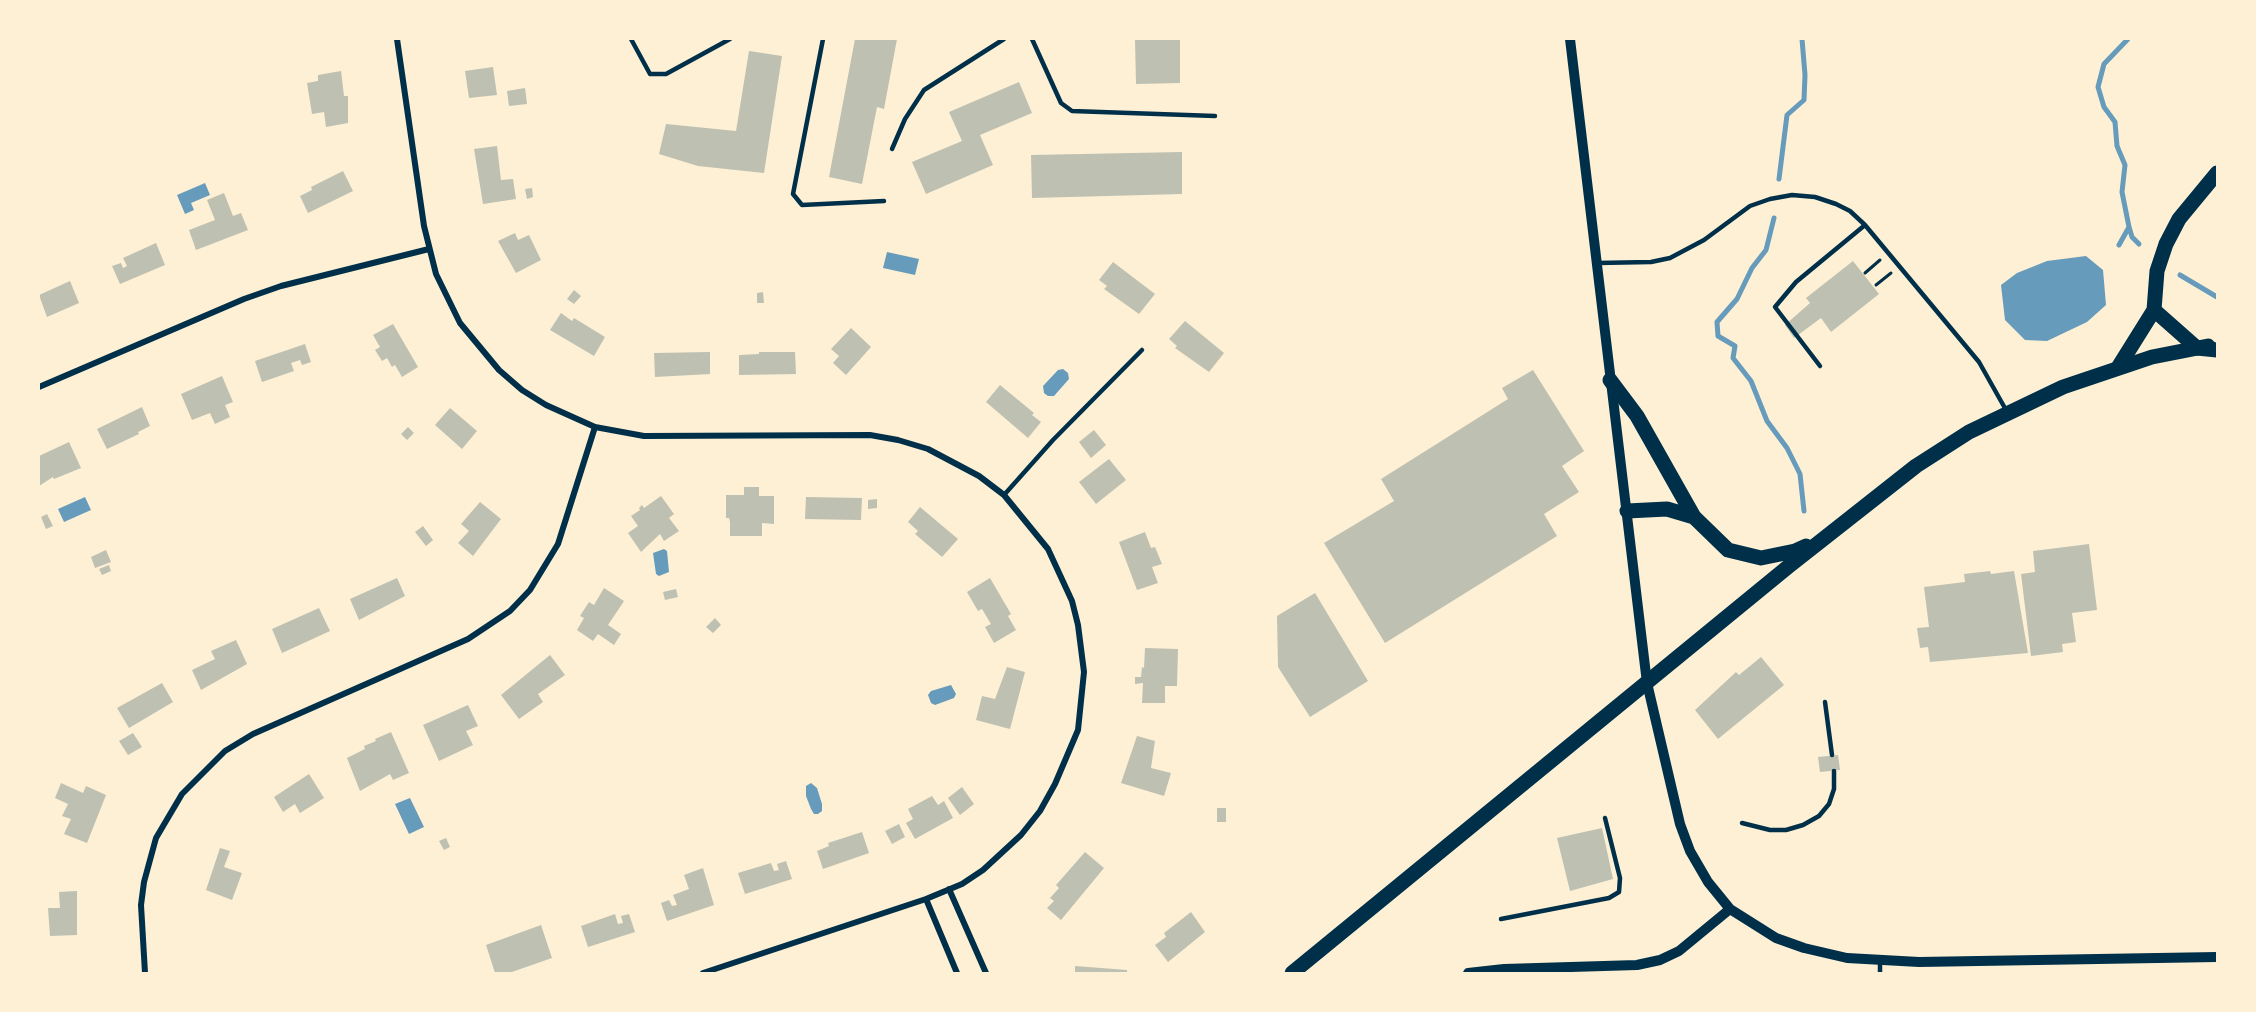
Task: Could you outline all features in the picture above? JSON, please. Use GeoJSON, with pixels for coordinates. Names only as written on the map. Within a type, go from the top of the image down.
{"type":"FeatureCollection","features":[{"type":"Feature","properties":{"kind":"main road"},"geometry":{"type":"LineString","coordinates":[[2119,366],[2154,310],[2157,271],[2166,244],[2179,219],[2217,174]]}},
{"type":"Feature","properties":{"kind":"main road"},"geometry":{"type":"LineString","coordinates":[[2154,310],[2197,348],[2217,350]]}},
{"type":"Feature","properties":{"kind":"main road"},"geometry":{"type":"LineString","coordinates":[[1292,973],[1825,537],[1916,466],[2007,412],[2063,387],[2119,366],[2217,345]]}},
{"type":"Feature","properties":{"kind":"main road"},"geometry":{"type":"LineString","coordinates":[[1610,380],[1636,416],[1694,517],[1728,550],[1761,558],[1796,551],[1825,537]]}},
{"type":"Feature","properties":{"kind":"main road"},"geometry":{"type":"LineString","coordinates":[[1627,511],[1659,508],[1680,511],[1694,517]]}},
{"type":"Feature","properties":{"kind":"street"},"geometry":{"type":"LineString","coordinates":[[397,39],[429,249],[447,300],[460,324],[499,370],[522,390],[546,405],[595,427],[644,436],[836,434],[898,440],[952,460],[1004,495],[1033,527],[1061,574],[1078,625],[1084,672],[1083,700],[1078,730],[1068,756],[1040,811],[1021,835],[996,859],[962,884],[926,899],[703,973]]}},
{"type":"Feature","properties":{"kind":"street"},"geometry":{"type":"LineString","coordinates":[[1570,39],[1647,683],[1680,825],[1690,850],[1708,882],[1730,909],[1776,938],[1804,948],[1847,958],[1880,961],[2217,957]]}},
{"type":"Feature","properties":{"kind":"street"},"geometry":{"type":"LineString","coordinates":[[39,387],[254,295],[281,286],[429,249]]}},
{"type":"Feature","properties":{"kind":"street"},"geometry":{"type":"LineString","coordinates":[[145,973],[141,905],[144,882],[156,838],[182,794],[225,751],[253,734],[468,639],[510,611],[530,590],[558,544],[595,427]]}},
{"type":"Feature","properties":{"kind":"street"},"geometry":{"type":"LineString","coordinates":[[950,889],[986,973]]}},
{"type":"Feature","properties":{"kind":"street"},"geometry":{"type":"LineString","coordinates":[[926,899],[957,973]]}},
{"type":"Feature","properties":{"kind":"street"},"geometry":{"type":"LineString","coordinates":[[1468,973],[1637,965],[1660,960],[1679,951],[1730,909]]}},
{"type":"Feature","properties":{"kind":"lane"},"geometry":{"type":"LineString","coordinates":[[631,39],[650,74],[666,74],[730,39]]}},
{"type":"Feature","properties":{"kind":"lane"},"geometry":{"type":"LineString","coordinates":[[823,39],[793,194],[802,205],[884,201]]}},
{"type":"Feature","properties":{"kind":"lane"},"geometry":{"type":"LineString","coordinates":[[892,149],[905,120],[924,90],[1004,39]]}},
{"type":"Feature","properties":{"kind":"lane"},"geometry":{"type":"LineString","coordinates":[[1032,39],[1061,103],[1072,111],[1215,116]]}},
{"type":"Feature","properties":{"kind":"lane"},"geometry":{"type":"LineString","coordinates":[[1597,263],[1651,262],[1670,258],[1704,240],[1750,206],[1792,195],[1815,197],[1836,204],[1850,211],[1865,225],[1979,362],[2007,412]]}},
{"type":"Feature","properties":{"kind":"lane"},"geometry":{"type":"LineString","coordinates":[[1820,366],[1775,308],[1796,282],[1865,225]]}},
{"type":"Feature","properties":{"kind":"lane"},"geometry":{"type":"LineString","coordinates":[[1004,495],[1053,440],[1142,350]]}},
{"type":"Feature","properties":{"kind":"lane"},"geometry":{"type":"LineString","coordinates":[[1825,702],[1832,755]]}},
{"type":"Feature","properties":{"kind":"lane"},"geometry":{"type":"LineString","coordinates":[[1742,823],[1770,830],[1786,830],[1803,825],[1819,816],[1828,804],[1834,789],[1834,771]]}},
{"type":"Feature","properties":{"kind":"lane"},"geometry":{"type":"LineString","coordinates":[[1501,919],[1609,898],[1619,892],[1620,879],[1605,818]]}},
{"type":"Feature","properties":{"kind":"lane"},"geometry":{"type":"LineString","coordinates":[[1880,961],[1880,973]]}},
{"type":"Feature","properties":{"kind":"path"},"geometry":{"type":"LineString","coordinates":[[1866,273],[1889,254]]}},
{"type":"Feature","properties":{"kind":"path"},"geometry":{"type":"LineString","coordinates":[[1876,285],[1899,267]]}},
{"type":"Feature","properties":{"kind":"water"},"geometry":{"type":"Polygon","coordinates":[[[205,183],[210,195],[191,203],[194,210],[185,214],[177,195],[205,183]]]}},
{"type":"Feature","properties":{"kind":"water"},"geometry":{"type":"Polygon","coordinates":[[[887,252],[919,259],[915,275],[883,268],[887,252]]]}},
{"type":"Feature","properties":{"kind":"water"},"geometry":{"type":"Polygon","coordinates":[[[2086,256],[2103,270],[2106,305],[2087,322],[2047,341],[2025,340],[2005,320],[2001,285],[2017,273],[2047,261],[2086,256]]]}},
{"type":"Feature","properties":{"kind":"water"},"geometry":{"type":"Polygon","coordinates":[[[1063,369],[1068,373],[1069,379],[1054,396],[1048,396],[1044,393],[1043,386],[1058,370],[1063,369]]]}},
{"type":"Feature","properties":{"kind":"water"},"geometry":{"type":"Polygon","coordinates":[[[85,497],[91,510],[64,522],[58,509],[85,497]]]}},
{"type":"Feature","properties":{"kind":"water"},"geometry":{"type":"Polygon","coordinates":[[[664,549],[667,551],[669,572],[659,576],[656,574],[653,553],[664,549]]]}},
{"type":"Feature","properties":{"kind":"water"},"geometry":{"type":"Polygon","coordinates":[[[951,685],[956,694],[954,698],[935,705],[931,703],[928,695],[931,691],[951,685]]]}},
{"type":"Feature","properties":{"kind":"water"},"geometry":{"type":"Polygon","coordinates":[[[811,783],[817,788],[822,804],[822,811],[818,814],[814,814],[806,796],[806,786],[811,783]]]}},
{"type":"Feature","properties":{"kind":"water"},"geometry":{"type":"Polygon","coordinates":[[[410,798],[424,827],[409,834],[395,804],[410,798]]]}},
{"type":"Feature","properties":{"kind":"building"},"geometry":{"type":"Polygon","coordinates":[[[855,39],[897,39],[884,109],[877,107],[862,184],[829,177],[855,39]]]}},
{"type":"Feature","properties":{"kind":"building"},"geometry":{"type":"Polygon","coordinates":[[[1135,39],[1180,39],[1180,83],[1136,84],[1135,39]]]}},
{"type":"Feature","properties":{"kind":"building"},"geometry":{"type":"Polygon","coordinates":[[[749,51],[782,56],[764,173],[698,166],[659,154],[666,124],[736,131],[749,51]]]}},
{"type":"Feature","properties":{"kind":"building"},"geometry":{"type":"Polygon","coordinates":[[[493,67],[497,95],[469,98],[465,71],[493,67]]]}},
{"type":"Feature","properties":{"kind":"building"},"geometry":{"type":"Polygon","coordinates":[[[341,71],[344,96],[348,96],[348,123],[326,127],[324,112],[312,114],[307,83],[318,81],[318,75],[341,71]]]}},
{"type":"Feature","properties":{"kind":"building"},"geometry":{"type":"Polygon","coordinates":[[[1019,82],[1032,113],[980,135],[993,165],[926,194],[912,162],[962,141],[949,112],[1019,82]]]}},
{"type":"Feature","properties":{"kind":"building"},"geometry":{"type":"Polygon","coordinates":[[[525,88],[527,104],[509,106],[507,91],[525,88]]]}},
{"type":"Feature","properties":{"kind":"building"},"geometry":{"type":"Polygon","coordinates":[[[497,146],[501,180],[513,179],[516,199],[483,204],[474,149],[497,146]]]}},
{"type":"Feature","properties":{"kind":"building"},"geometry":{"type":"Polygon","coordinates":[[[1182,152],[1182,194],[1032,198],[1031,155],[1182,152]]]}},
{"type":"Feature","properties":{"kind":"building"},"geometry":{"type":"Polygon","coordinates":[[[343,171],[353,191],[308,213],[300,196],[312,190],[311,187],[343,171]]]}},
{"type":"Feature","properties":{"kind":"building"},"geometry":{"type":"Polygon","coordinates":[[[532,188],[533,197],[527,199],[525,189],[532,188]]]}},
{"type":"Feature","properties":{"kind":"building"},"geometry":{"type":"Polygon","coordinates":[[[224,193],[233,216],[241,213],[248,230],[196,250],[189,230],[215,220],[207,200],[224,193]]]}},
{"type":"Feature","properties":{"kind":"building"},"geometry":{"type":"Polygon","coordinates":[[[515,233],[518,240],[529,235],[541,260],[516,273],[498,241],[515,233]]]}},
{"type":"Feature","properties":{"kind":"building"},"geometry":{"type":"Polygon","coordinates":[[[156,243],[165,265],[120,284],[112,266],[121,263],[123,268],[127,266],[123,258],[156,243]]]}},
{"type":"Feature","properties":{"kind":"building"},"geometry":{"type":"Polygon","coordinates":[[[1853,261],[1879,294],[1831,332],[1821,318],[1794,338],[1785,325],[1810,303],[1806,298],[1853,261]]]}},
{"type":"Feature","properties":{"kind":"building"},"geometry":{"type":"Polygon","coordinates":[[[1113,262],[1155,294],[1139,314],[1104,289],[1107,286],[1099,280],[1113,262]]]}},
{"type":"Feature","properties":{"kind":"building"},"geometry":{"type":"Polygon","coordinates":[[[70,281],[79,303],[47,317],[39,295],[70,281]]]}},
{"type":"Feature","properties":{"kind":"building"},"geometry":{"type":"Polygon","coordinates":[[[574,290],[581,296],[574,304],[567,299],[574,290]]]}},
{"type":"Feature","properties":{"kind":"building"},"geometry":{"type":"Polygon","coordinates":[[[763,292],[764,303],[757,303],[757,293],[763,292]]]}},
{"type":"Feature","properties":{"kind":"building"},"geometry":{"type":"Polygon","coordinates":[[[561,313],[572,321],[574,318],[605,337],[594,356],[550,330],[561,313]]]}},
{"type":"Feature","properties":{"kind":"building"},"geometry":{"type":"Polygon","coordinates":[[[1185,321],[1224,353],[1209,372],[1175,348],[1177,346],[1169,339],[1185,321]]]}},
{"type":"Feature","properties":{"kind":"building"},"geometry":{"type":"Polygon","coordinates":[[[393,324],[418,367],[402,377],[395,365],[392,367],[387,358],[382,361],[375,350],[380,347],[373,335],[393,324]]]}},
{"type":"Feature","properties":{"kind":"building"},"geometry":{"type":"Polygon","coordinates":[[[851,328],[871,347],[846,375],[833,363],[839,356],[831,349],[851,328]]]}},
{"type":"Feature","properties":{"kind":"building"},"geometry":{"type":"Polygon","coordinates":[[[305,344],[311,362],[302,365],[300,360],[291,363],[294,371],[262,382],[255,361],[305,344]]]}},
{"type":"Feature","properties":{"kind":"building"},"geometry":{"type":"Polygon","coordinates":[[[710,352],[710,374],[655,377],[654,353],[710,352]]]}},
{"type":"Feature","properties":{"kind":"building"},"geometry":{"type":"Polygon","coordinates":[[[759,352],[795,352],[796,374],[739,375],[739,355],[759,354],[759,352]]]}},
{"type":"Feature","properties":{"kind":"building"},"geometry":{"type":"Polygon","coordinates":[[[1533,370],[1584,451],[1562,466],[1579,492],[1544,514],[1557,536],[1385,643],[1324,543],[1394,501],[1381,479],[1508,399],[1502,388],[1533,370]]]}},
{"type":"Feature","properties":{"kind":"building"},"geometry":{"type":"Polygon","coordinates":[[[222,376],[233,402],[225,405],[230,417],[215,424],[210,413],[192,420],[181,394],[222,376]]]}},
{"type":"Feature","properties":{"kind":"building"},"geometry":{"type":"Polygon","coordinates":[[[1000,385],[1034,413],[1032,415],[1041,422],[1028,438],[986,402],[1000,385]]]}},
{"type":"Feature","properties":{"kind":"building"},"geometry":{"type":"Polygon","coordinates":[[[142,407],[150,426],[138,432],[139,434],[107,449],[97,429],[142,407]]]}},
{"type":"Feature","properties":{"kind":"building"},"geometry":{"type":"Polygon","coordinates":[[[450,408],[477,431],[462,449],[435,425],[450,408]]]}},
{"type":"Feature","properties":{"kind":"building"},"geometry":{"type":"Polygon","coordinates":[[[408,427],[414,433],[407,440],[401,434],[408,427]]]}},
{"type":"Feature","properties":{"kind":"building"},"geometry":{"type":"Polygon","coordinates":[[[1094,430],[1106,445],[1091,458],[1079,442],[1094,430]]]}},
{"type":"Feature","properties":{"kind":"building"},"geometry":{"type":"Polygon","coordinates":[[[69,442],[81,468],[54,479],[53,477],[39,486],[39,456],[69,442]]]}},
{"type":"Feature","properties":{"kind":"building"},"geometry":{"type":"Polygon","coordinates":[[[1109,459],[1126,480],[1096,504],[1079,482],[1109,459]]]}},
{"type":"Feature","properties":{"kind":"building"},"geometry":{"type":"Polygon","coordinates":[[[744,487],[759,487],[759,496],[774,496],[774,524],[762,523],[762,536],[730,536],[730,522],[729,518],[726,518],[726,495],[744,495],[744,487]]]}},
{"type":"Feature","properties":{"kind":"building"},"geometry":{"type":"Polygon","coordinates":[[[661,496],[674,514],[669,518],[679,531],[664,541],[660,534],[641,552],[628,533],[638,526],[631,516],[640,510],[642,505],[644,508],[661,496]]]}},
{"type":"Feature","properties":{"kind":"building"},"geometry":{"type":"Polygon","coordinates":[[[806,497],[862,498],[861,520],[805,519],[806,497]]]}},
{"type":"Feature","properties":{"kind":"building"},"geometry":{"type":"Polygon","coordinates":[[[877,499],[877,508],[868,509],[868,500],[877,499]]]}},
{"type":"Feature","properties":{"kind":"building"},"geometry":{"type":"Polygon","coordinates":[[[480,502],[501,519],[473,556],[458,543],[469,531],[461,524],[480,502]]]}},
{"type":"Feature","properties":{"kind":"building"},"geometry":{"type":"Polygon","coordinates":[[[920,507],[958,539],[942,557],[915,534],[918,531],[908,522],[920,507]]]}},
{"type":"Feature","properties":{"kind":"building"},"geometry":{"type":"Polygon","coordinates":[[[47,514],[53,526],[46,529],[41,517],[47,514]]]}},
{"type":"Feature","properties":{"kind":"building"},"geometry":{"type":"Polygon","coordinates":[[[423,526],[433,540],[426,546],[415,532],[423,526]]]}},
{"type":"Feature","properties":{"kind":"building"},"geometry":{"type":"Polygon","coordinates":[[[1145,532],[1151,548],[1155,547],[1162,564],[1152,567],[1158,583],[1137,590],[1119,542],[1145,532]]]}},
{"type":"Feature","properties":{"kind":"building"},"geometry":{"type":"Polygon","coordinates":[[[2089,544],[2097,610],[2072,613],[2076,642],[2062,644],[2063,652],[2031,656],[2021,574],[2035,572],[2033,551],[2089,544]]]}},
{"type":"Feature","properties":{"kind":"building"},"geometry":{"type":"Polygon","coordinates":[[[106,550],[111,562],[95,568],[91,557],[106,550]]]}},
{"type":"Feature","properties":{"kind":"building"},"geometry":{"type":"Polygon","coordinates":[[[109,565],[111,571],[102,575],[99,569],[109,565]]]}},
{"type":"Feature","properties":{"kind":"building"},"geometry":{"type":"Polygon","coordinates":[[[1990,571],[1991,574],[2014,571],[2028,653],[1930,662],[1928,647],[1920,648],[1917,628],[1929,627],[1924,587],[1965,582],[1964,574],[1990,571]]]}},
{"type":"Feature","properties":{"kind":"building"},"geometry":{"type":"Polygon","coordinates":[[[397,578],[405,596],[359,620],[350,599],[397,578]]]}},
{"type":"Feature","properties":{"kind":"building"},"geometry":{"type":"Polygon","coordinates":[[[990,578],[1011,614],[1008,616],[1016,630],[994,643],[985,627],[991,624],[982,609],[978,611],[967,592],[990,578]]]}},
{"type":"Feature","properties":{"kind":"building"},"geometry":{"type":"Polygon","coordinates":[[[604,588],[624,601],[608,625],[621,634],[614,645],[598,634],[593,641],[577,630],[584,618],[580,616],[589,602],[594,605],[604,588]]]}},
{"type":"Feature","properties":{"kind":"building"},"geometry":{"type":"Polygon","coordinates":[[[676,589],[678,597],[665,600],[663,592],[676,589]]]}},
{"type":"Feature","properties":{"kind":"building"},"geometry":{"type":"Polygon","coordinates":[[[1315,593],[1368,681],[1310,717],[1278,667],[1277,616],[1315,593]]]}},
{"type":"Feature","properties":{"kind":"building"},"geometry":{"type":"Polygon","coordinates":[[[319,608],[330,631],[282,653],[272,629],[319,608]]]}},
{"type":"Feature","properties":{"kind":"building"},"geometry":{"type":"Polygon","coordinates":[[[715,618],[721,625],[713,633],[706,627],[715,618]]]}},
{"type":"Feature","properties":{"kind":"building"},"geometry":{"type":"Polygon","coordinates":[[[236,640],[247,664],[201,690],[192,670],[215,659],[211,651],[236,640]]]}},
{"type":"Feature","properties":{"kind":"building"},"geometry":{"type":"Polygon","coordinates":[[[1145,648],[1178,649],[1177,686],[1165,686],[1165,703],[1142,703],[1143,683],[1135,684],[1135,677],[1141,677],[1142,667],[1144,668],[1145,648]]]}},
{"type":"Feature","properties":{"kind":"building"},"geometry":{"type":"Polygon","coordinates":[[[550,655],[565,675],[538,694],[543,702],[519,719],[501,695],[550,655]]]}},
{"type":"Feature","properties":{"kind":"building"},"geometry":{"type":"Polygon","coordinates":[[[1761,657],[1784,685],[1718,739],[1695,710],[1736,672],[1739,675],[1761,657]]]}},
{"type":"Feature","properties":{"kind":"building"},"geometry":{"type":"Polygon","coordinates":[[[1007,667],[1025,672],[1010,729],[976,720],[982,696],[995,699],[1007,667]]]}},
{"type":"Feature","properties":{"kind":"building"},"geometry":{"type":"Polygon","coordinates":[[[162,683],[173,702],[129,728],[117,708],[162,683]]]}},
{"type":"Feature","properties":{"kind":"building"},"geometry":{"type":"Polygon","coordinates":[[[468,705],[478,726],[466,731],[473,745],[439,761],[423,725],[468,705]]]}},
{"type":"Feature","properties":{"kind":"building"},"geometry":{"type":"Polygon","coordinates":[[[391,732],[409,773],[393,780],[390,774],[360,791],[347,758],[365,749],[364,746],[376,741],[375,739],[391,732]]]}},
{"type":"Feature","properties":{"kind":"building"},"geometry":{"type":"Polygon","coordinates":[[[133,733],[142,747],[128,755],[119,741],[133,733]]]}},
{"type":"Feature","properties":{"kind":"building"},"geometry":{"type":"Polygon","coordinates":[[[1137,736],[1155,741],[1151,768],[1171,773],[1164,796],[1121,783],[1137,736]]]}},
{"type":"Feature","properties":{"kind":"building"},"geometry":{"type":"Polygon","coordinates":[[[1838,755],[1840,770],[1820,772],[1818,757],[1838,755]]]}},
{"type":"Feature","properties":{"kind":"building"},"geometry":{"type":"Polygon","coordinates":[[[309,774],[324,798],[300,813],[295,804],[283,812],[274,797],[309,774]]]}},
{"type":"Feature","properties":{"kind":"building"},"geometry":{"type":"Polygon","coordinates":[[[61,783],[83,793],[86,786],[106,795],[87,843],[64,834],[71,819],[62,816],[68,804],[55,798],[61,783]]]}},
{"type":"Feature","properties":{"kind":"building"},"geometry":{"type":"Polygon","coordinates":[[[962,787],[974,804],[960,815],[948,798],[962,787]]]}},
{"type":"Feature","properties":{"kind":"building"},"geometry":{"type":"Polygon","coordinates":[[[932,796],[938,805],[944,801],[953,818],[915,839],[906,823],[913,819],[908,809],[932,796]]]}},
{"type":"Feature","properties":{"kind":"building"},"geometry":{"type":"Polygon","coordinates":[[[1217,808],[1226,808],[1226,822],[1217,822],[1217,808]]]}},
{"type":"Feature","properties":{"kind":"building"},"geometry":{"type":"Polygon","coordinates":[[[899,824],[905,837],[892,844],[885,831],[899,824]]]}},
{"type":"Feature","properties":{"kind":"building"},"geometry":{"type":"Polygon","coordinates":[[[1602,828],[1613,879],[1570,891],[1557,838],[1602,828]]]}},
{"type":"Feature","properties":{"kind":"building"},"geometry":{"type":"Polygon","coordinates":[[[862,832],[869,853],[823,869],[817,851],[829,846],[828,843],[862,832]]]}},
{"type":"Feature","properties":{"kind":"building"},"geometry":{"type":"Polygon","coordinates":[[[446,838],[450,847],[444,850],[439,841],[446,838]]]}},
{"type":"Feature","properties":{"kind":"building"},"geometry":{"type":"Polygon","coordinates":[[[220,848],[230,851],[224,867],[242,873],[232,900],[206,890],[220,848]]]}},
{"type":"Feature","properties":{"kind":"building"},"geometry":{"type":"Polygon","coordinates":[[[1085,852],[1104,868],[1061,920],[1047,908],[1054,901],[1050,898],[1059,888],[1056,885],[1085,852]]]}},
{"type":"Feature","properties":{"kind":"building"},"geometry":{"type":"Polygon","coordinates":[[[786,861],[792,879],[745,894],[738,873],[771,863],[774,871],[779,870],[777,864],[786,861]]]}},
{"type":"Feature","properties":{"kind":"building"},"geometry":{"type":"Polygon","coordinates":[[[703,868],[714,905],[667,921],[661,903],[669,900],[672,906],[677,905],[673,895],[689,889],[684,875],[703,868]]]}},
{"type":"Feature","properties":{"kind":"building"},"geometry":{"type":"Polygon","coordinates":[[[77,891],[77,935],[50,936],[48,908],[60,908],[59,892],[77,891]]]}},
{"type":"Feature","properties":{"kind":"building"},"geometry":{"type":"Polygon","coordinates":[[[1191,912],[1205,932],[1168,962],[1155,945],[1166,937],[1164,933],[1191,912]]]}},
{"type":"Feature","properties":{"kind":"building"},"geometry":{"type":"Polygon","coordinates":[[[615,914],[618,924],[623,923],[621,916],[629,914],[635,932],[588,947],[581,926],[615,914]]]}},
{"type":"Feature","properties":{"kind":"building"},"geometry":{"type":"Polygon","coordinates":[[[541,925],[552,958],[509,973],[495,973],[486,945],[541,925]]]}},
{"type":"Feature","properties":{"kind":"building"},"geometry":{"type":"Polygon","coordinates":[[[1075,966],[1127,970],[1127,973],[1075,973],[1075,966]]]}},
{"type":"Feature","properties":{"kind":"waterway"},"geometry":{"type":"LineString","coordinates":[[1779,179],[1787,115],[1804,100],[1805,75],[1802,39]]}},
{"type":"Feature","properties":{"kind":"waterway"},"geometry":{"type":"LineString","coordinates":[[2128,39],[2104,64],[2098,87],[2104,107],[2115,122],[2117,146],[2125,165],[2122,192],[2132,237],[2139,244]]}},
{"type":"Feature","properties":{"kind":"waterway"},"geometry":{"type":"LineString","coordinates":[[1774,218],[1766,250],[1752,268],[1737,299],[1717,322],[1718,336],[1735,346],[1733,358],[1751,381],[1767,421],[1787,448],[1800,474],[1804,511]]}},
{"type":"Feature","properties":{"kind":"waterway"},"geometry":{"type":"LineString","coordinates":[[2119,245],[2129,227]]}},
{"type":"Feature","properties":{"kind":"waterway"},"geometry":{"type":"LineString","coordinates":[[2180,275],[2217,297]]}}]}
